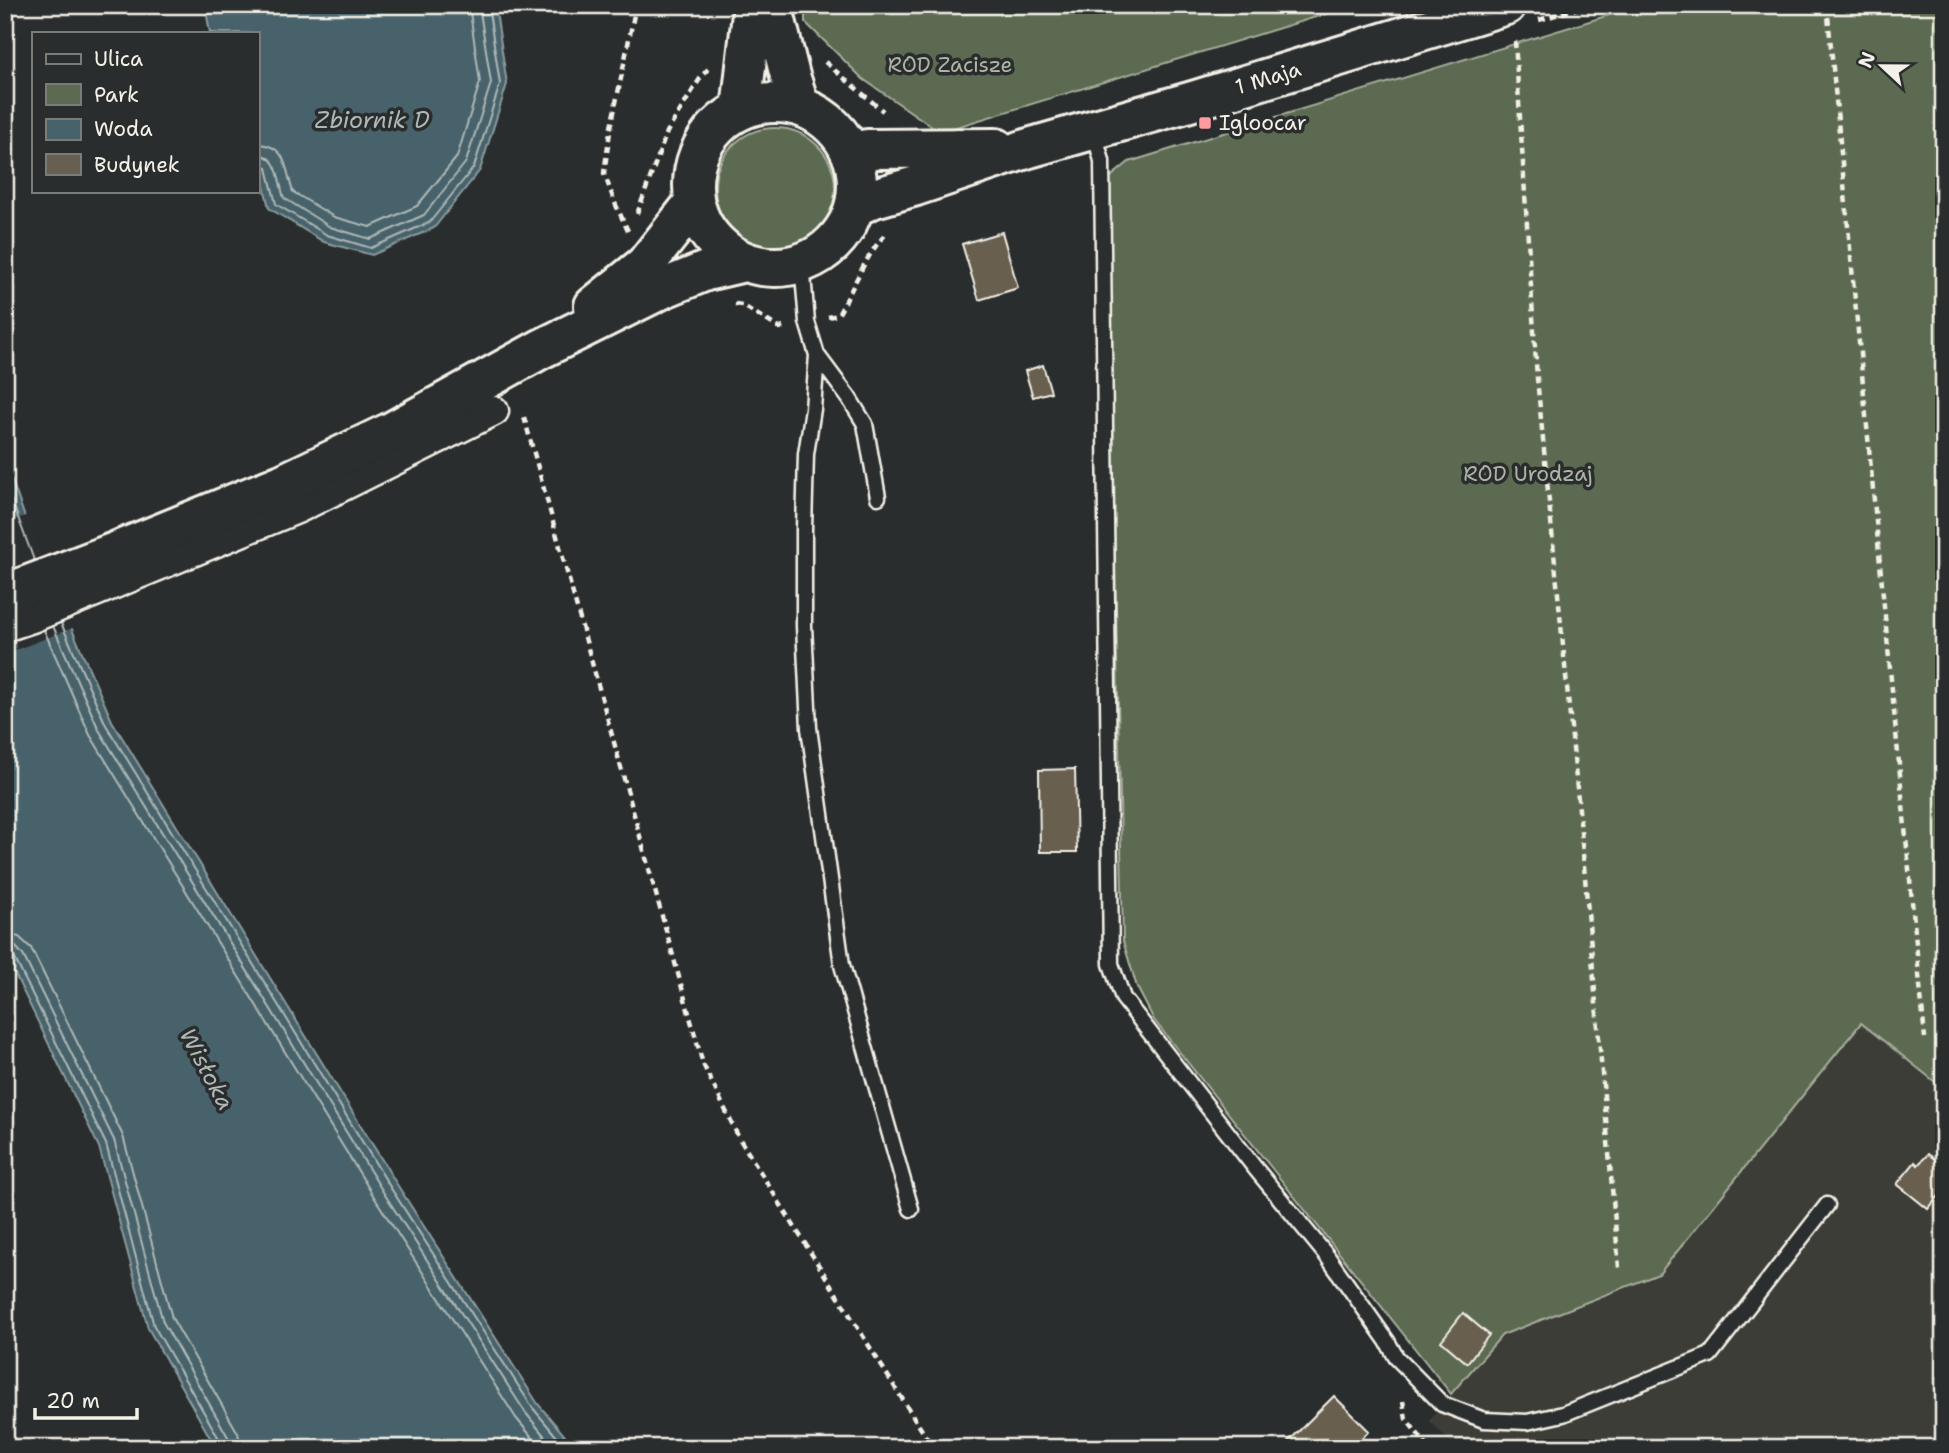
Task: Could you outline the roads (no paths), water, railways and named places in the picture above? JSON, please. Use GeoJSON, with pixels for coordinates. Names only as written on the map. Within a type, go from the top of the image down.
{"type":"FeatureCollection","features":[{"type":"Feature","properties":{"kind":"street"},"geometry":{"type":"LineString","coordinates":[[741,110],[753,5]]}},
{"type":"Feature","properties":{"kind":"street"},"geometry":{"type":"LineString","coordinates":[[772,5],[800,106]]}},
{"type":"Feature","properties":{"kind":"street","name":"1 Maja"},"geometry":{"type":"LineString","coordinates":[[855,207],[874,198],[1029,148],[1510,21]]}},
{"type":"Feature","properties":{"kind":"street"},"geometry":{"type":"LineString","coordinates":[[770,103],[800,106],[821,116],[838,132],[851,152],[857,179],[855,207],[847,226],[835,242],[819,255],[802,263],[783,267],[763,267],[744,262],[730,255],[707,233],[699,218],[693,175],[701,149],[718,126],[741,110],[770,103]]}},
{"type":"Feature","properties":{"kind":"street","name":"1 Maja"},"geometry":{"type":"LineString","coordinates":[[851,152],[867,149],[1029,148]]}},
{"type":"Feature","properties":{"kind":"street"},"geometry":{"type":"LineString","coordinates":[[5,627],[299,508],[486,397],[645,265],[695,203]]}},
{"type":"Feature","properties":{"kind":"street"},"geometry":{"type":"LineString","coordinates":[[541,349],[673,285],[706,271],[744,262]]}},
{"type":"Feature","properties":{"kind":"street"},"geometry":{"type":"LineString","coordinates":[[5,594],[282,484],[391,432],[486,397]]}},
{"type":"Feature","properties":{"kind":"lane"},"geometry":{"type":"LineString","coordinates":[[1094,130],[1102,161],[1111,964],[1123,998],[1327,1256],[1387,1340],[1396,1357],[1442,1404],[1484,1420],[1527,1422],[1563,1414],[1710,1356],[1827,1205]]}},
{"type":"Feature","properties":{"kind":"lane"},"geometry":{"type":"LineString","coordinates":[[802,263],[807,322],[817,355],[865,424],[878,497]]}},
{"type":"Feature","properties":{"kind":"lane"},"geometry":{"type":"LineString","coordinates":[[817,355],[806,454],[804,530],[804,626],[809,728],[842,965],[911,1209]]}},
{"type":"Feature","properties":{"kind":"water","name":"Zbiornik D"},"geometry":{"type":"Polygon","coordinates":[[[205,5],[495,5],[507,84],[480,170],[434,228],[372,255],[324,242],[269,208],[259,165],[259,32],[210,32],[205,5]]]}},
{"type":"Feature","properties":{"kind":"water","name":"Wisłoka"},"geometry":{"type":"Polygon","coordinates":[[[5,461],[33,540],[112,721],[398,1186],[538,1404],[575,1448],[216,1448],[148,1328],[99,1147],[5,954],[5,461]]]}},
{"type":"Feature","properties":{"kind":"place","name":"Igloocar"},"geometry":{"type":"Point","coordinates":[1205,123]}},
{"type":"Feature","properties":{"kind":"park label","name":"ROD Zacisze"},"geometry":{"type":"Point","coordinates":[950,65]}},
{"type":"Feature","properties":{"kind":"park label","name":"ROD Urodzaj"},"geometry":{"type":"Point","coordinates":[1528,474]}}]}
